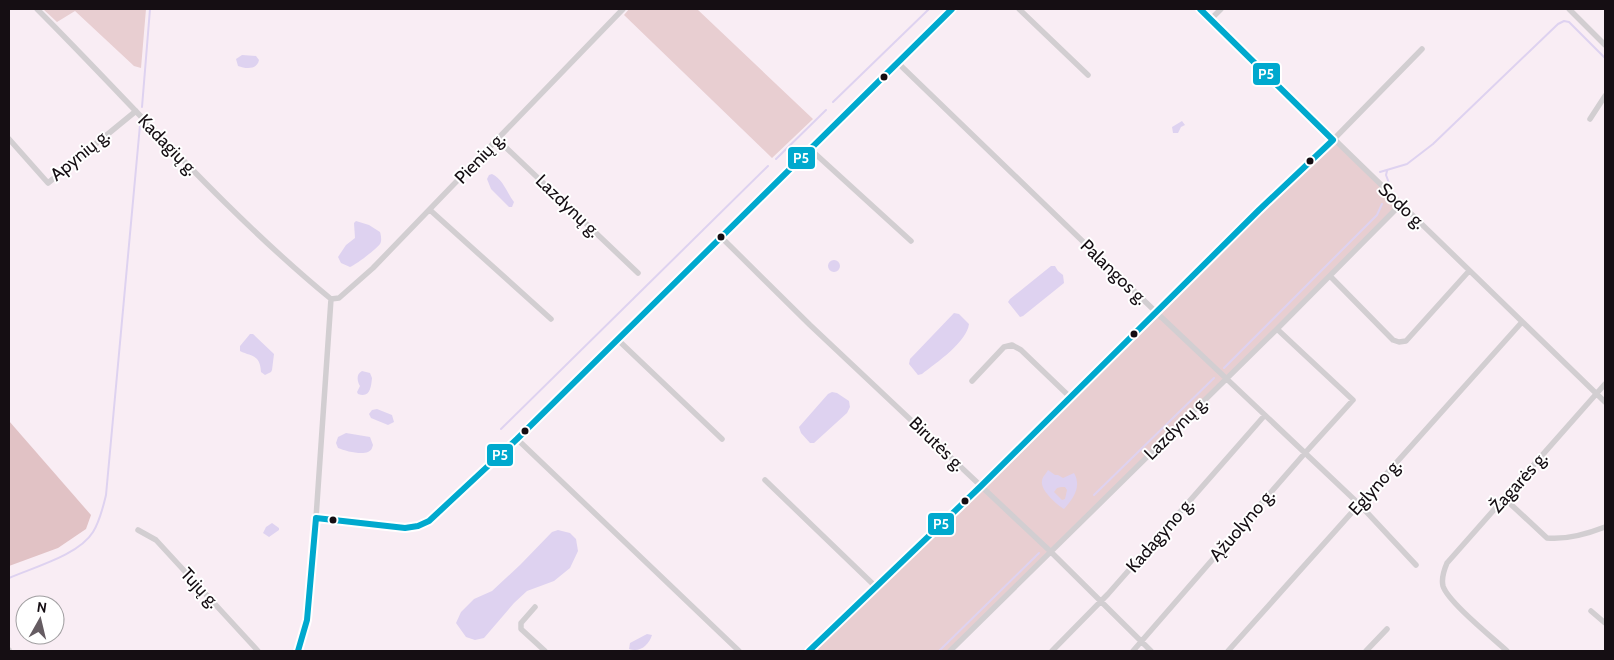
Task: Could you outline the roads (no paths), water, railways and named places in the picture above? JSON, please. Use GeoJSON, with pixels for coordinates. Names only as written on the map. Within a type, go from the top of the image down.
{"type":"FeatureCollection","features":[{"type":"Feature","properties":{"kind":"street","name":"Kadagių g."},"geometry":{"type":"LineString","coordinates":[[37,9],[204,182],[308,280],[331,299]]}},
{"type":"Feature","properties":{"kind":"street","name":"Pienių g."},"geometry":{"type":"LineString","coordinates":[[331,299],[339,298],[373,268],[623,9]]}},
{"type":"Feature","properties":{"kind":"street"},"geometry":{"type":"LineString","coordinates":[[316,518],[405,528],[418,526],[429,521],[517,439],[952,9]]}},
{"type":"Feature","properties":{"kind":"street"},"geometry":{"type":"LineString","coordinates":[[1019,9],[1088,75]]}},
{"type":"Feature","properties":{"kind":"street","name":"Sodo g."},"geometry":{"type":"LineString","coordinates":[[1200,9],[1605,402]]}},
{"type":"Feature","properties":{"kind":"street"},"geometry":{"type":"LineString","coordinates":[[1210,20],[1221,9]]}},
{"type":"Feature","properties":{"kind":"street"},"geometry":{"type":"LineString","coordinates":[[1569,9],[1605,45]]}},
{"type":"Feature","properties":{"kind":"street"},"geometry":{"type":"LineString","coordinates":[[810,651],[875,586],[981,486],[1422,50]]}},
{"type":"Feature","properties":{"kind":"street","name":"Palangos g."},"geometry":{"type":"LineString","coordinates":[[898,63],[1157,313],[1360,505],[1416,565]]}},
{"type":"Feature","properties":{"kind":"street"},"geometry":{"type":"LineString","coordinates":[[1590,119],[1605,96]]}},
{"type":"Feature","properties":{"kind":"street","name":"Apynių g."},"geometry":{"type":"LineString","coordinates":[[9,139],[48,183],[136,111]]}},
{"type":"Feature","properties":{"kind":"street","name":"Lazdynų g."},"geometry":{"type":"LineString","coordinates":[[498,140],[638,273]]}},
{"type":"Feature","properties":{"kind":"street"},"geometry":{"type":"LineString","coordinates":[[810,149],[910,242]]}},
{"type":"Feature","properties":{"kind":"street","name":"Lazdynų g."},"geometry":{"type":"LineString","coordinates":[[950,651],[1400,205]]}},
{"type":"Feature","properties":{"kind":"street"},"geometry":{"type":"LineString","coordinates":[[430,210],[551,318]]}},
{"type":"Feature","properties":{"kind":"street","name":"Birutės g."},"geometry":{"type":"LineString","coordinates":[[722,238],[810,325],[981,486],[1151,651]]}},
{"type":"Feature","properties":{"kind":"street"},"geometry":{"type":"LineString","coordinates":[[1330,276],[1393,340],[1399,342],[1406,341],[1469,272]]}},
{"type":"Feature","properties":{"kind":"street"},"geometry":{"type":"LineString","coordinates":[[298,651],[307,620],[331,299]]}},
{"type":"Feature","properties":{"kind":"street","name":"Eglyno g."},"geometry":{"type":"LineString","coordinates":[[1228,651],[1522,322]]}},
{"type":"Feature","properties":{"kind":"street","name":"Ąžuolyno g."},"geometry":{"type":"LineString","coordinates":[[1133,651],[1305,452],[1353,400],[1277,329]]}},
{"type":"Feature","properties":{"kind":"street"},"geometry":{"type":"LineString","coordinates":[[617,339],[722,439]]}},
{"type":"Feature","properties":{"kind":"street"},"geometry":{"type":"LineString","coordinates":[[972,380],[1004,347],[1012,345],[1020,350],[1070,397]]}},
{"type":"Feature","properties":{"kind":"street","name":"Žagarės g."},"geometry":{"type":"LineString","coordinates":[[1507,651],[1456,604],[1445,591],[1442,584],[1443,571],[1447,563],[1605,384]]}},
{"type":"Feature","properties":{"kind":"street","name":"Kadagyno g."},"geometry":{"type":"LineString","coordinates":[[1052,651],[1100,602],[1265,416]]}},
{"type":"Feature","properties":{"kind":"street"},"geometry":{"type":"LineString","coordinates":[[517,439],[739,651]]}},
{"type":"Feature","properties":{"kind":"street"},"geometry":{"type":"LineString","coordinates":[[765,480],[875,586]]}},
{"type":"Feature","properties":{"kind":"street"},"geometry":{"type":"LineString","coordinates":[[1504,498],[1548,538],[1567,537],[1605,528]]}},
{"type":"Feature","properties":{"kind":"street","name":"Tujų g."},"geometry":{"type":"LineString","coordinates":[[138,530],[156,540],[258,651]]}},
{"type":"Feature","properties":{"kind":"street"},"geometry":{"type":"LineString","coordinates":[[535,607],[521,623],[521,629],[545,651]]}},
{"type":"Feature","properties":{"kind":"street"},"geometry":{"type":"LineString","coordinates":[[1592,610],[1605,623]]}},
{"type":"Feature","properties":{"kind":"street"},"geometry":{"type":"LineString","coordinates":[[1366,651],[1387,629]]}},
{"type":"Feature","properties":{"kind":"waterway"},"geometry":{"type":"LineString","coordinates":[[142,107],[150,9]]}},
{"type":"Feature","properties":{"kind":"waterway"},"geometry":{"type":"LineString","coordinates":[[833,102],[929,9]]}},
{"type":"Feature","properties":{"kind":"waterway"},"geometry":{"type":"LineString","coordinates":[[1380,172],[1407,164],[1433,144],[1558,24],[1564,21],[1569,22],[1605,58]]}},
{"type":"Feature","properties":{"kind":"waterway"},"geometry":{"type":"LineString","coordinates":[[776,159],[826,110]]}},
{"type":"Feature","properties":{"kind":"waterway"},"geometry":{"type":"LineString","coordinates":[[9,578],[67,554],[86,540],[98,523],[106,495],[140,125]]}},
{"type":"Feature","properties":{"kind":"waterway"},"geometry":{"type":"LineString","coordinates":[[501,429],[768,166]]}},
{"type":"Feature","properties":{"kind":"waterway"},"geometry":{"type":"LineString","coordinates":[[1387,171],[1386,175],[1389,183]]}},
{"type":"Feature","properties":{"kind":"waterway"},"geometry":{"type":"LineString","coordinates":[[1224,368],[1377,215],[1382,204]]}},
{"type":"Feature","properties":{"kind":"waterway"},"geometry":{"type":"LineString","coordinates":[[1094,495],[1214,378]]}},
{"type":"Feature","properties":{"kind":"waterway"},"geometry":{"type":"LineString","coordinates":[[939,651],[1039,553]]}}]}
